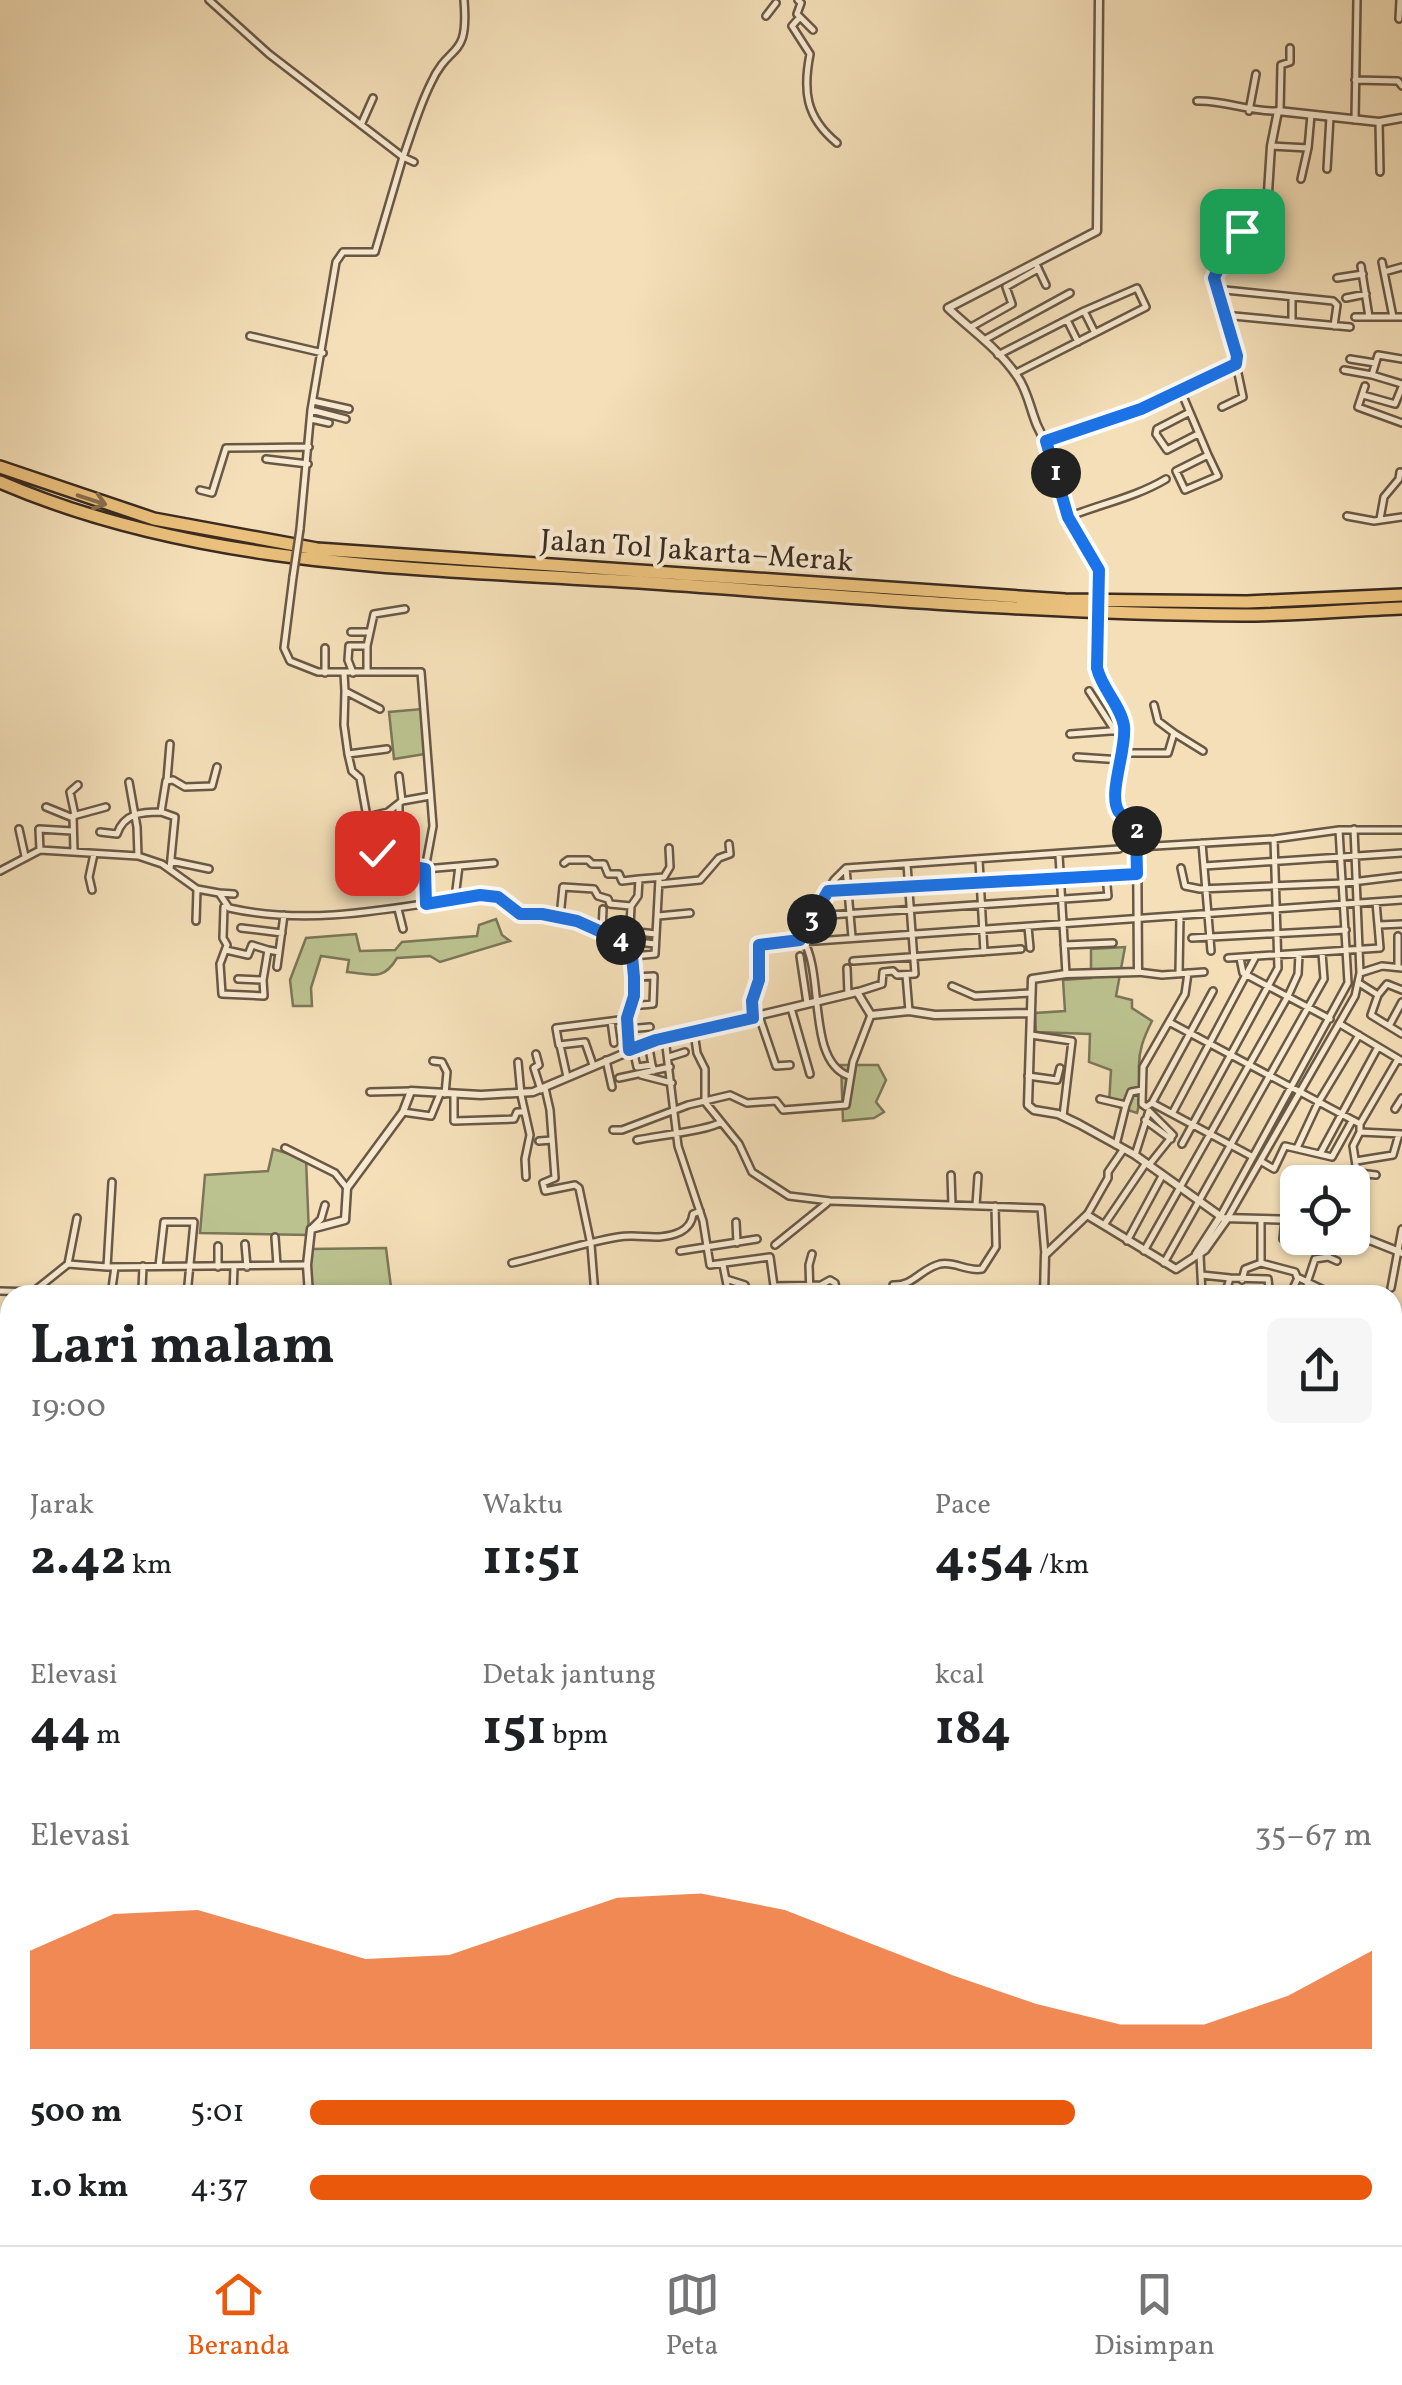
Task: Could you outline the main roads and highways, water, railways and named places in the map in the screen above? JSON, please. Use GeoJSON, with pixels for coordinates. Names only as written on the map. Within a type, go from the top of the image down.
{"type":"FeatureCollection","features":[{"type":"Feature","properties":{"kind":"highway","name":"Jalan Tol Jakarta–Merak"},"geometry":{"type":"LineString","coordinates":[[0,468],[154,519],[317,549],[1066,600],[1247,602],[1402,596]]}},
{"type":"Feature","properties":{"kind":"highway","name":"Jalan Tol Jakarta–Merak"},"geometry":{"type":"LineString","coordinates":[[0,482],[153,532],[316,560],[1067,612],[1247,615],[1402,608]]}}]}
